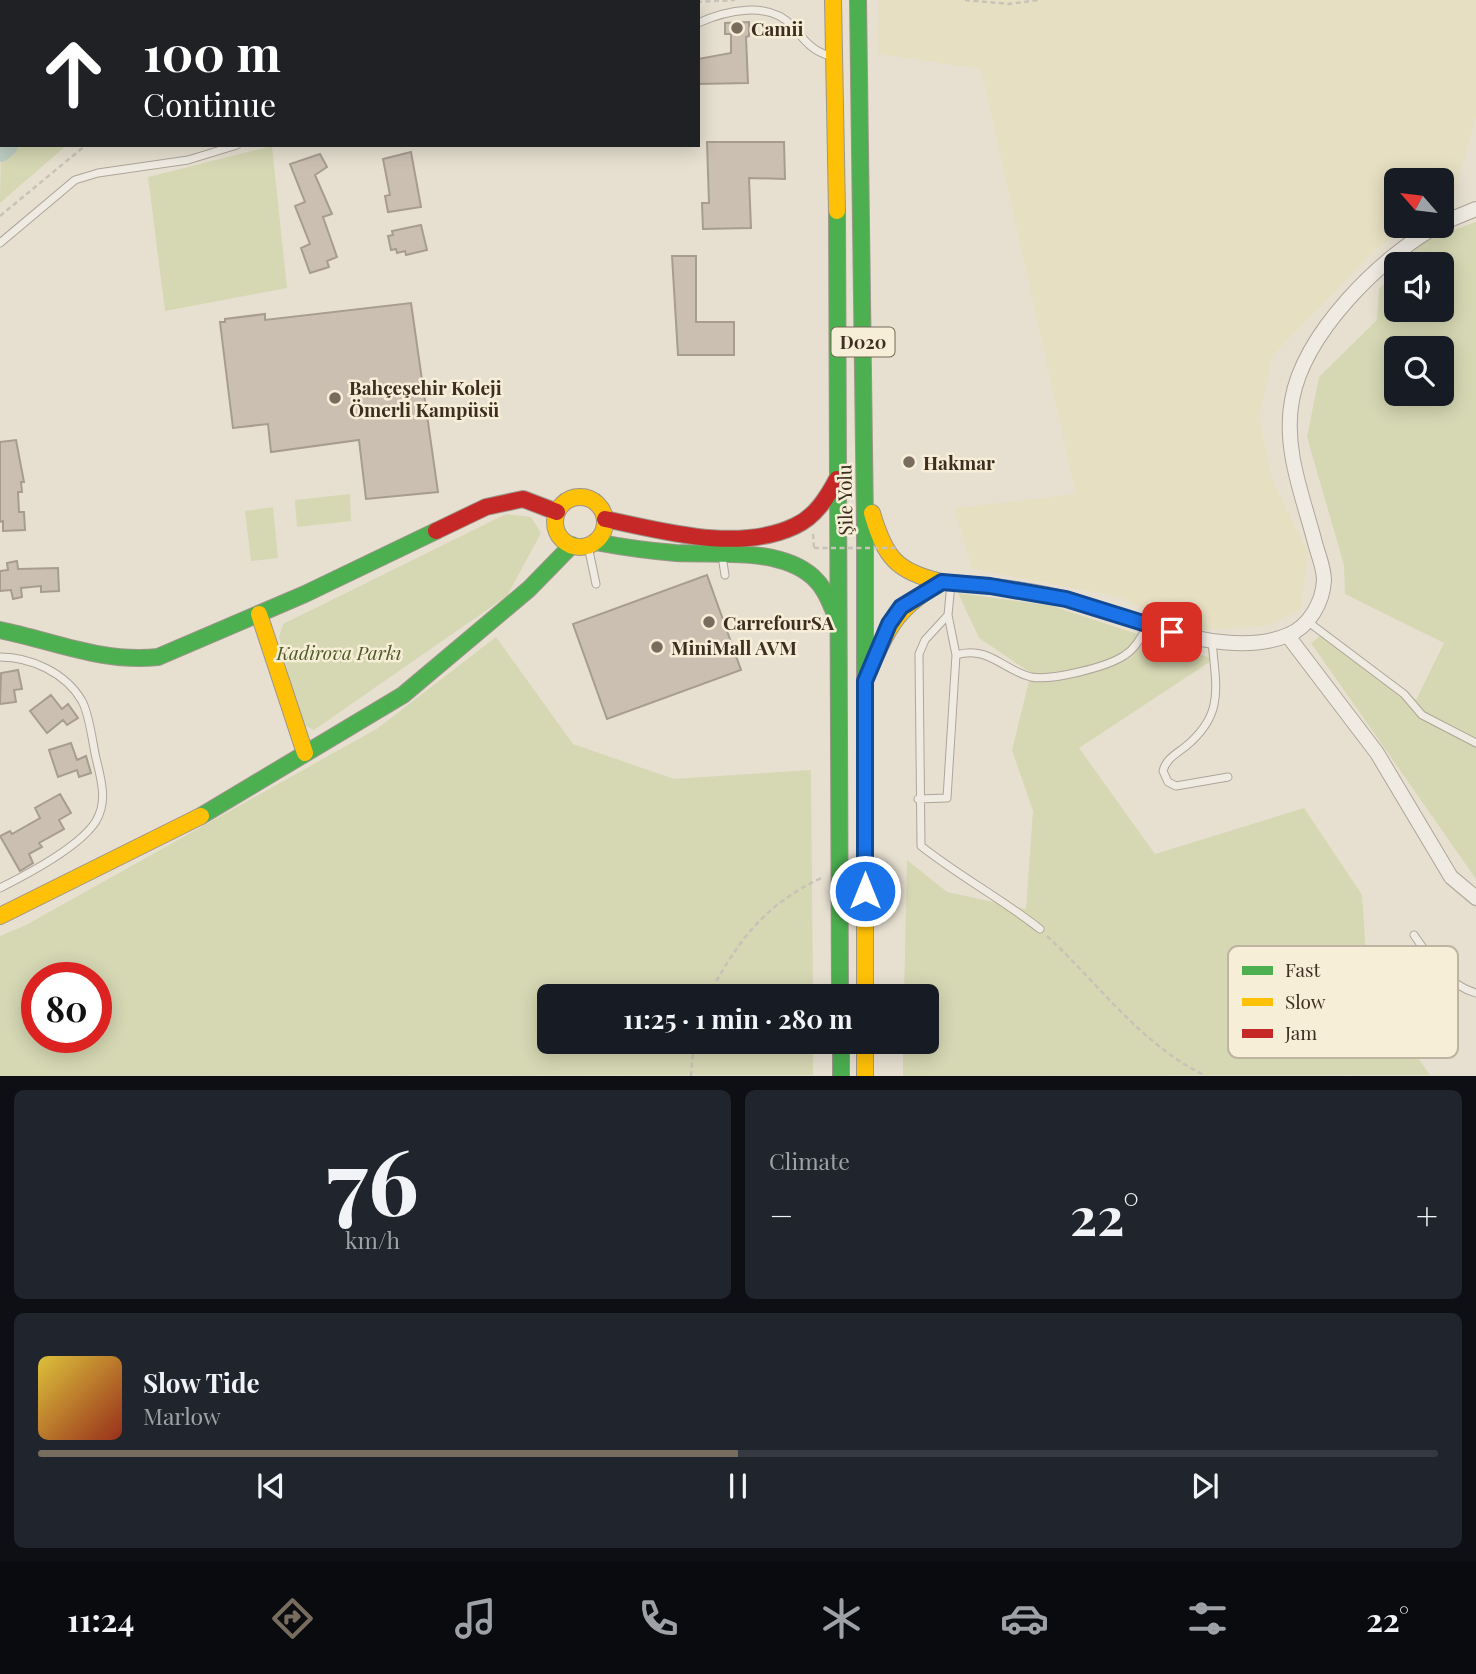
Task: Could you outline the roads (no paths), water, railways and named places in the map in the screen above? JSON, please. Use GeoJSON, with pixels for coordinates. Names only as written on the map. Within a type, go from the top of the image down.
{"type":"FeatureCollection","features":[{"type":"Feature","properties":{"kind":"main road","name":"Şile Yolu"},"geometry":{"type":"LineString","coordinates":[[833,2],[840,984]]}},
{"type":"Feature","properties":{"kind":"main road","name":"Şile Yolu"},"geometry":{"type":"LineString","coordinates":[[858,2],[865,490],[865,984]]}},
{"type":"Feature","properties":{"kind":"main road"},"geometry":{"type":"LineString","coordinates":[[605,519],[665,531],[731,538],[772,533],[792,527],[815,513],[837,479]]}},
{"type":"Feature","properties":{"kind":"main road"},"geometry":{"type":"LineString","coordinates":[[865,490],[878,539],[897,566],[908,574],[946,582]]}},
{"type":"Feature","properties":{"kind":"main road"},"geometry":{"type":"LineString","coordinates":[[0,916],[182,827],[403,695],[529,589],[585,544],[605,528],[605,519],[599,505],[584,497],[568,500],[557,512],[556,528],[559,535],[585,544],[780,560],[802,569],[823,584],[828,592],[839,633]]}},
{"type":"Feature","properties":{"kind":"main road"},"geometry":{"type":"LineString","coordinates":[[0,630],[102,658],[133,661],[173,652],[499,502],[523,499],[557,512]]}},
{"type":"Feature","properties":{"kind":"main road"},"geometry":{"type":"LineString","coordinates":[[865,681],[889,624],[901,607],[946,582]]}},
{"type":"Feature","properties":{"kind":"main road"},"geometry":{"type":"LineString","coordinates":[[259,614],[305,753]]}},
{"type":"Feature","properties":{"kind":"main road"},"geometry":{"type":"LineString","coordinates":[[841,1054],[841,1076]]}},
{"type":"Feature","properties":{"kind":"main road"},"geometry":{"type":"LineString","coordinates":[[865,1054],[865,1076]]}},
{"type":"Feature","properties":{"kind":"street"},"geometry":{"type":"LineString","coordinates":[[1454,218],[1476,209]]}},
{"type":"Feature","properties":{"kind":"street"},"geometry":{"type":"LineString","coordinates":[[946,582],[1066,599],[1212,642],[1261,641],[1287,636],[1307,621],[1322,595],[1324,577],[1291,451],[1292,401],[1298,375],[1310,347],[1333,317],[1397,253],[1419,238]]}},
{"type":"Feature","properties":{"kind":"street"},"geometry":{"type":"LineString","coordinates":[[1287,636],[1377,753],[1451,877],[1476,898]]}},
{"type":"Feature","properties":{"kind":"lane"},"geometry":{"type":"LineString","coordinates":[[700,22],[731,12],[767,12],[790,23],[811,48],[834,57]]}},
{"type":"Feature","properties":{"kind":"lane"},"geometry":{"type":"LineString","coordinates":[[0,243],[60,190],[86,175],[188,160],[230,147]]}},
{"type":"Feature","properties":{"kind":"lane"},"geometry":{"type":"LineString","coordinates":[[585,544],[596,584]]}},
{"type":"Feature","properties":{"kind":"lane"},"geometry":{"type":"LineString","coordinates":[[722,555],[725,575]]}},
{"type":"Feature","properties":{"kind":"lane"},"geometry":{"type":"LineString","coordinates":[[918,799],[947,798],[956,655],[948,615],[946,582]]}},
{"type":"Feature","properties":{"kind":"lane"},"geometry":{"type":"LineString","coordinates":[[948,615],[929,634],[919,654],[918,799],[921,846],[955,873],[1001,898],[1040,929]]}},
{"type":"Feature","properties":{"kind":"lane"},"geometry":{"type":"LineString","coordinates":[[1307,621],[1404,694],[1422,715],[1476,743]]}},
{"type":"Feature","properties":{"kind":"lane"},"geometry":{"type":"LineString","coordinates":[[956,655],[983,653],[1026,675],[1049,678],[1119,659],[1137,644],[1147,625]]}},
{"type":"Feature","properties":{"kind":"lane"},"geometry":{"type":"LineString","coordinates":[[1212,642],[1217,698],[1214,709],[1204,729],[1169,760],[1163,771],[1166,779],[1176,786],[1228,777]]}},
{"type":"Feature","properties":{"kind":"lane"},"geometry":{"type":"LineString","coordinates":[[0,657],[15,657],[55,673],[83,702],[102,784],[103,808],[95,823],[45,865],[0,888]]}},
{"type":"Feature","properties":{"kind":"lane"},"geometry":{"type":"LineString","coordinates":[[1414,935],[1422,946]]}},
{"type":"Feature","properties":{"kind":"lane"},"geometry":{"type":"LineString","coordinates":[[1458,984],[1465,990],[1476,993]]}},
{"type":"Feature","properties":{"kind":"waterway"},"geometry":{"type":"LineString","coordinates":[[0,150],[4,147]]}},
{"type":"Feature","properties":{"kind":"place","name":"Camii"},"geometry":{"type":"Point","coordinates":[737,28]}},
{"type":"Feature","properties":{"kind":"place","name":"Bahçeşehir Koleji Ömerli Kampüsü"},"geometry":{"type":"Point","coordinates":[335,398]}},
{"type":"Feature","properties":{"kind":"place","name":"Hakmar"},"geometry":{"type":"Point","coordinates":[909,462]}},
{"type":"Feature","properties":{"kind":"place","name":"CarrefourSA"},"geometry":{"type":"Point","coordinates":[709,622]}},
{"type":"Feature","properties":{"kind":"place","name":"MiniMall AVM"},"geometry":{"type":"Point","coordinates":[657,647]}},
{"type":"Feature","properties":{"kind":"park label","name":"Kadirova Parkı"},"geometry":{"type":"Point","coordinates":[339,652]}}]}
